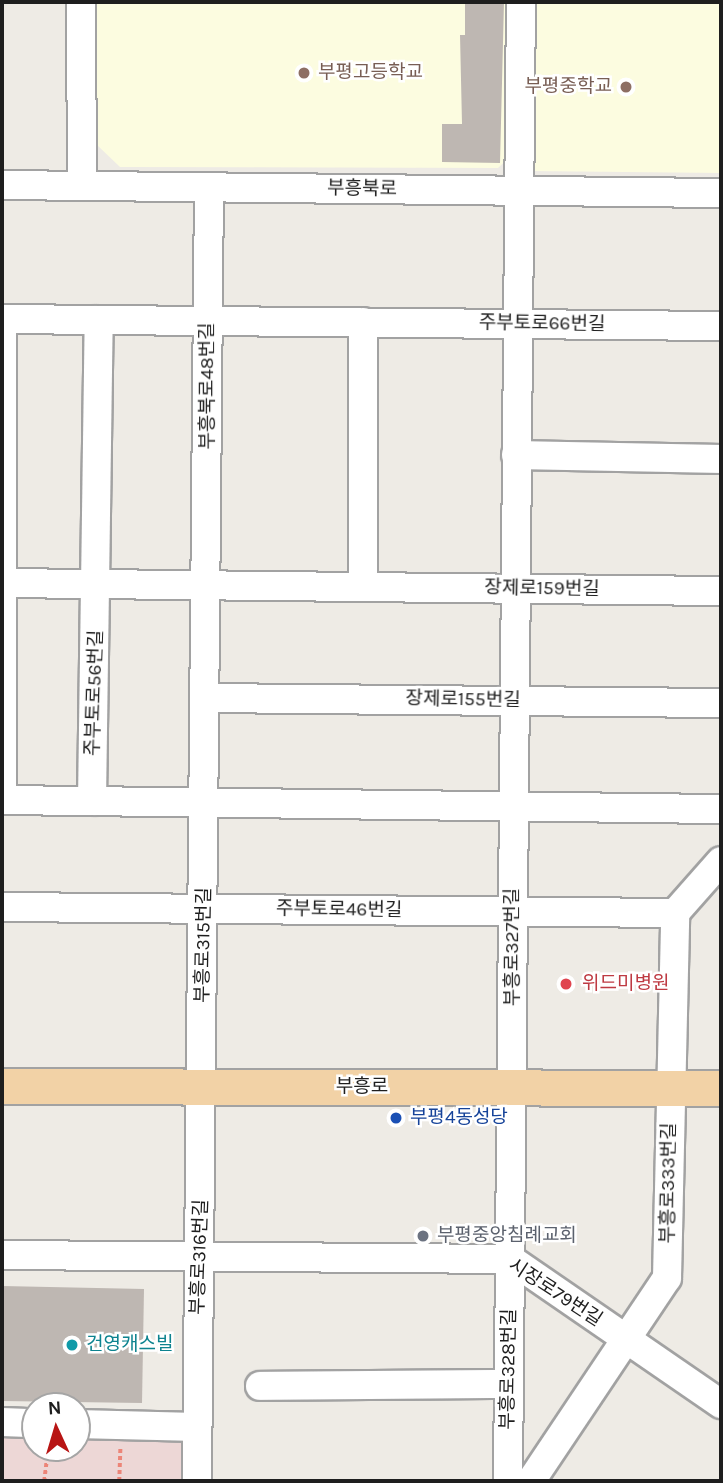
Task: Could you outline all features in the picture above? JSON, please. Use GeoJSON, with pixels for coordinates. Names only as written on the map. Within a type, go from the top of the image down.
{"type":"FeatureCollection","features":[{"type":"Feature","properties":{"kind":"main road","name":"부흥로"},"geometry":{"type":"LineString","coordinates":[[2,1086],[721,1088]]}},
{"type":"Feature","properties":{"kind":"street"},"geometry":{"type":"LineString","coordinates":[[81,2],[82,186]]}},
{"type":"Feature","properties":{"kind":"street","name":"부흥로327번길"},"geometry":{"type":"LineString","coordinates":[[512,1088],[521,2]]}},
{"type":"Feature","properties":{"kind":"street","name":"부흥북로"},"geometry":{"type":"LineString","coordinates":[[2,185],[721,193]]}},
{"type":"Feature","properties":{"kind":"street","name":"부흥북로48번길"},"geometry":{"type":"LineString","coordinates":[[206,585],[209,187]]}},
{"type":"Feature","properties":{"kind":"street","name":"주부토로66번길"},"geometry":{"type":"LineString","coordinates":[[2,451],[2,319],[721,326]]}},
{"type":"Feature","properties":{"kind":"street","name":"주부토로56번길"},"geometry":{"type":"LineString","coordinates":[[92,801],[98,584],[99,320]]}},
{"type":"Feature","properties":{"kind":"street"},"geometry":{"type":"LineString","coordinates":[[363,322],[363,587]]}},
{"type":"Feature","properties":{"kind":"street"},"geometry":{"type":"LineString","coordinates":[[2,451],[2,800],[721,809]]}},
{"type":"Feature","properties":{"kind":"street"},"geometry":{"type":"LineString","coordinates":[[516,455],[721,459]]}},
{"type":"Feature","properties":{"kind":"street"},"geometry":{"type":"LineString","coordinates":[[2,583],[206,585]]}},
{"type":"Feature","properties":{"kind":"street","name":"장제로159번길"},"geometry":{"type":"LineString","coordinates":[[206,585],[721,591]]}},
{"type":"Feature","properties":{"kind":"street","name":"부흥로315번길"},"geometry":{"type":"LineString","coordinates":[[202,1087],[206,585]]}},
{"type":"Feature","properties":{"kind":"street","name":"장제로155번길"},"geometry":{"type":"LineString","coordinates":[[205,698],[721,703]]}},
{"type":"Feature","properties":{"kind":"street"},"geometry":{"type":"LineString","coordinates":[[676,913],[721,860]]}},
{"type":"Feature","properties":{"kind":"street","name":"주부토로46번길"},"geometry":{"type":"LineString","coordinates":[[2,907],[676,913]]}},
{"type":"Feature","properties":{"kind":"street","name":"부흥로333번길"},"geometry":{"type":"LineString","coordinates":[[531,1481],[667,1278],[676,913]]}},
{"type":"Feature","properties":{"kind":"street","name":"부흥로316번길"},"geometry":{"type":"LineString","coordinates":[[197,1481],[197,1256],[202,1087]]}},
{"type":"Feature","properties":{"kind":"street","name":"부흥로328번길"},"geometry":{"type":"LineString","coordinates":[[508,1481],[512,1088]]}},
{"type":"Feature","properties":{"kind":"street","name":"시장로79번길"},"geometry":{"type":"LineString","coordinates":[[2,1255],[510,1259],[721,1404]]}},
{"type":"Feature","properties":{"kind":"street"},"geometry":{"type":"LineString","coordinates":[[260,1386],[509,1384]]}},
{"type":"Feature","properties":{"kind":"street"},"geometry":{"type":"LineString","coordinates":[[2,1422],[21,1423]]}},
{"type":"Feature","properties":{"kind":"street"},"geometry":{"type":"LineString","coordinates":[[91,1424],[197,1426]]}},
{"type":"Feature","properties":{"kind":"path"},"geometry":{"type":"LineString","coordinates":[[119,1481],[120,1425]]}},
{"type":"Feature","properties":{"kind":"path"},"geometry":{"type":"LineString","coordinates":[[44,1481],[46,1462]]}},
{"type":"Feature","properties":{"kind":"shaded area","name":"부평고등학교"},"geometry":{"type":"Polygon","coordinates":[[[95,2],[514,2],[512,155],[498,168],[120,167],[96,144],[95,2]]]}},
{"type":"Feature","properties":{"kind":"shaded area","name":"부평중학교"},"geometry":{"type":"Polygon","coordinates":[[[531,2],[721,2],[721,173],[530,171],[531,2]]]}},
{"type":"Feature","properties":{"kind":"shaded area"},"geometry":{"type":"Polygon","coordinates":[[[2,1422],[21,1423],[21,1462],[91,1462],[91,1424],[197,1427],[197,1481],[2,1481],[2,1422]]]}},
{"type":"Feature","properties":{"kind":"building"},"geometry":{"type":"Polygon","coordinates":[[[465,2],[504,2],[500,163],[442,162],[442,124],[462,124],[460,35],[465,35],[465,2]]]}},
{"type":"Feature","properties":{"kind":"building","name":"건영캐스빌"},"geometry":{"type":"Polygon","coordinates":[[[2,1286],[144,1289],[142,1403],[91,1402],[91,1392],[21,1392],[21,1401],[2,1401],[2,1286]]]}},
{"type":"Feature","properties":{"kind":"place","name":"부평고등학교"},"geometry":{"type":"Point","coordinates":[304,73]}},
{"type":"Feature","properties":{"kind":"place","name":"부평중학교"},"geometry":{"type":"Point","coordinates":[626,87]}},
{"type":"Feature","properties":{"kind":"place","name":"위드미병원"},"geometry":{"type":"Point","coordinates":[566,984]}},
{"type":"Feature","properties":{"kind":"place","name":"부평4동성당"},"geometry":{"type":"Point","coordinates":[396,1118]}},
{"type":"Feature","properties":{"kind":"place","name":"부평중앙침례교회"},"geometry":{"type":"Point","coordinates":[423,1236]}},
{"type":"Feature","properties":{"kind":"place","name":"건영캐스빌"},"geometry":{"type":"Point","coordinates":[72,1345]}}]}
